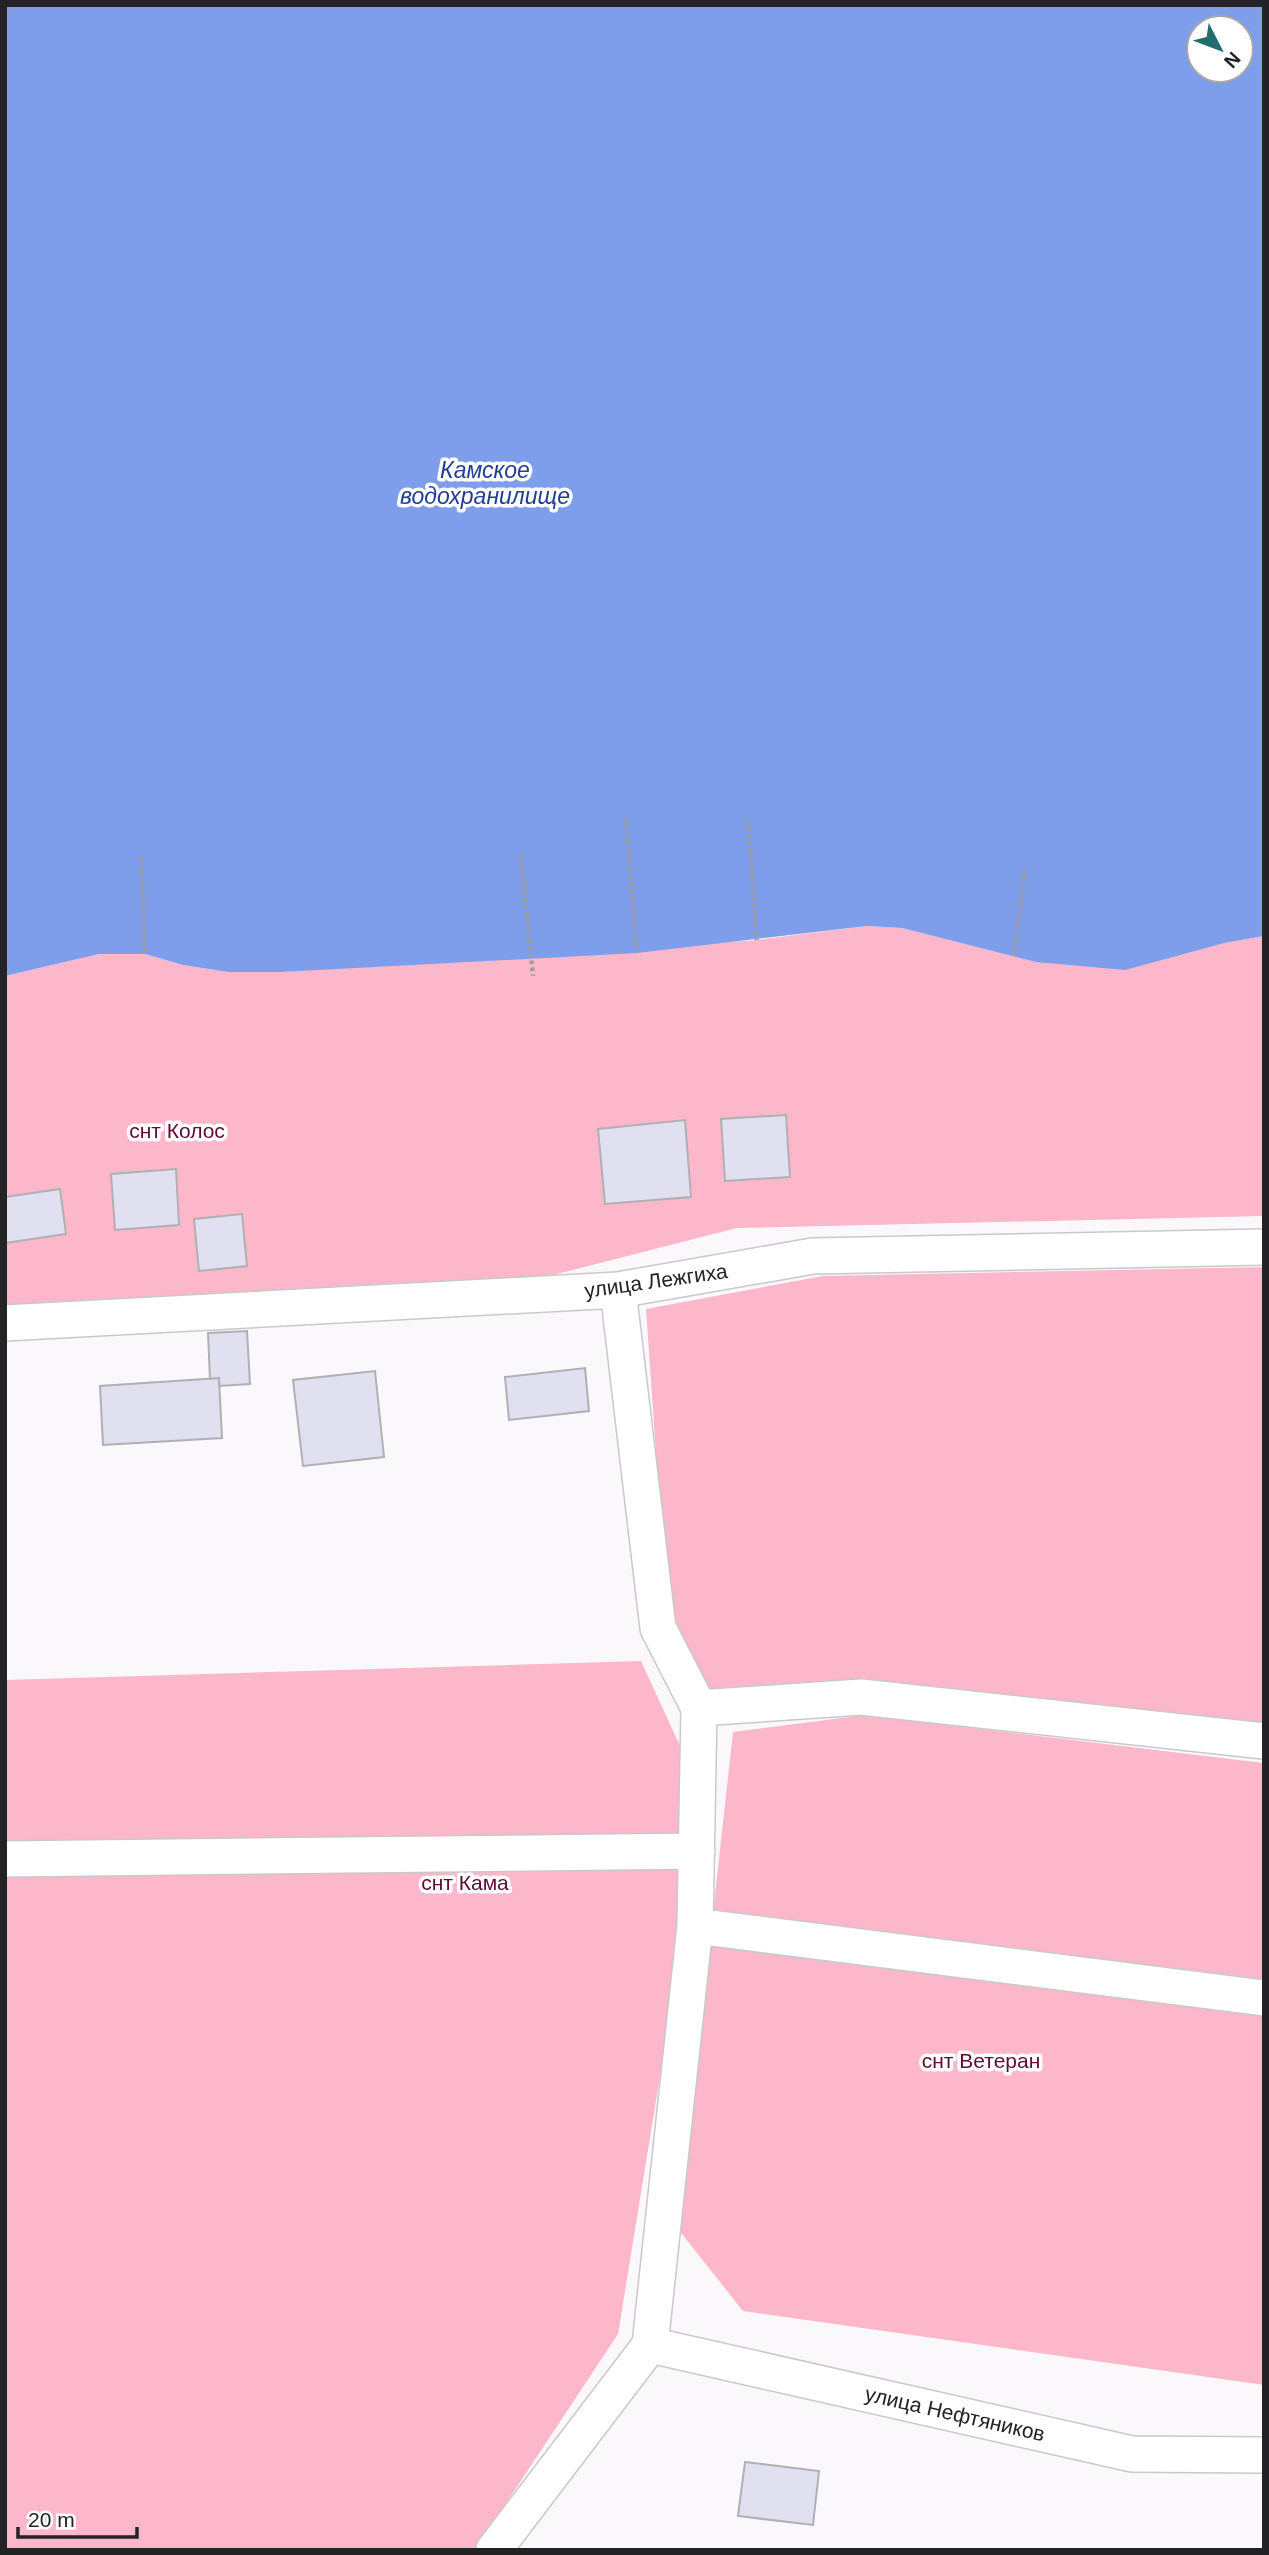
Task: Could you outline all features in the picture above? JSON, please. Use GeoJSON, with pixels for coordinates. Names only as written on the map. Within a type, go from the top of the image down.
{"type":"FeatureCollection","features":[{"type":"Feature","properties":{"kind":"street","name":"улица Лежгиха"},"geometry":{"type":"LineString","coordinates":[[5,1323],[618,1290],[814,1256],[1264,1247]]}},
{"type":"Feature","properties":{"kind":"street"},"geometry":{"type":"LineString","coordinates":[[494,2550],[650,2345],[695,1926],[699,1708],[658,1628],[618,1290]]}},
{"type":"Feature","properties":{"kind":"street"},"geometry":{"type":"LineString","coordinates":[[699,1708],[861,1697],[1264,1741]]}},
{"type":"Feature","properties":{"kind":"street"},"geometry":{"type":"LineString","coordinates":[[5,1859],[697,1851]]}},
{"type":"Feature","properties":{"kind":"street"},"geometry":{"type":"LineString","coordinates":[[695,1926],[1264,1998]]}},
{"type":"Feature","properties":{"kind":"street","name":"улица Нефтяников"},"geometry":{"type":"LineString","coordinates":[[650,2345],[1132,2454],[1264,2455]]}},
{"type":"Feature","properties":{"kind":"path"},"geometry":{"type":"LineString","coordinates":[[626,819],[637,953]]}},
{"type":"Feature","properties":{"kind":"path"},"geometry":{"type":"LineString","coordinates":[[748,820],[757,940]]}},
{"type":"Feature","properties":{"kind":"path"},"geometry":{"type":"LineString","coordinates":[[521,856],[533,976]]}},
{"type":"Feature","properties":{"kind":"path"},"geometry":{"type":"LineString","coordinates":[[141,858],[145,954]]}},
{"type":"Feature","properties":{"kind":"path"},"geometry":{"type":"LineString","coordinates":[[1014,956],[1026,867]]}},
{"type":"Feature","properties":{"kind":"green space","name":"снт Колос"},"geometry":{"type":"Polygon","coordinates":[[[867,926],[902,928],[1036,962],[1224,943],[1264,936],[1264,1216],[737,1228],[549,1276],[5,1307],[5,976],[99,954],[145,954],[183,965],[229,972],[281,972],[757,940],[867,926]]]}},
{"type":"Feature","properties":{"kind":"green space"},"geometry":{"type":"Polygon","coordinates":[[[1264,1267],[1264,1725],[709,1694],[667,1611],[646,1309],[823,1276],[1264,1267]]]}},
{"type":"Feature","properties":{"kind":"green space","name":"снт Кама"},"geometry":{"type":"Polygon","coordinates":[[[641,1661],[680,1746],[682,1884],[674,1990],[618,2334],[475,2550],[5,2550],[5,1680],[641,1661]]]}},
{"type":"Feature","properties":{"kind":"green space","name":"снт Ветеран"},"geometry":{"type":"Polygon","coordinates":[[[865,1715],[1264,1763],[1264,2385],[743,2311],[678,2229],[733,1732],[865,1715]]]}},
{"type":"Feature","properties":{"kind":"water","name":"Камское водохранилище"},"geometry":{"type":"Polygon","coordinates":[[[5,5],[1264,5],[1264,936],[1224,943],[1125,970],[1036,962],[902,928],[867,926],[637,953],[281,972],[228,972],[183,965],[145,954],[99,954],[5,976],[5,5]]]}},
{"type":"Feature","properties":{"kind":"building"},"geometry":{"type":"Polygon","coordinates":[[[786,1115],[790,1177],[725,1181],[721,1119],[786,1115]]]}},
{"type":"Feature","properties":{"kind":"building"},"geometry":{"type":"Polygon","coordinates":[[[685,1120],[691,1197],[605,1204],[598,1129],[685,1120]]]}},
{"type":"Feature","properties":{"kind":"building"},"geometry":{"type":"Polygon","coordinates":[[[176,1169],[179,1225],[115,1230],[111,1174],[176,1169]]]}},
{"type":"Feature","properties":{"kind":"building"},"geometry":{"type":"Polygon","coordinates":[[[60,1189],[66,1234],[5,1243],[5,1197],[60,1189]]]}},
{"type":"Feature","properties":{"kind":"building"},"geometry":{"type":"Polygon","coordinates":[[[242,1214],[247,1266],[199,1271],[194,1219],[242,1214]]]}},
{"type":"Feature","properties":{"kind":"building"},"geometry":{"type":"Polygon","coordinates":[[[247,1331],[250,1384],[219,1386],[219,1378],[210,1379],[208,1333],[247,1331]]]}},
{"type":"Feature","properties":{"kind":"building"},"geometry":{"type":"Polygon","coordinates":[[[585,1368],[589,1411],[509,1420],[505,1377],[585,1368]]]}},
{"type":"Feature","properties":{"kind":"building"},"geometry":{"type":"Polygon","coordinates":[[[375,1371],[384,1457],[303,1466],[293,1380],[375,1371]]]}},
{"type":"Feature","properties":{"kind":"building"},"geometry":{"type":"Polygon","coordinates":[[[219,1378],[222,1438],[103,1445],[100,1386],[219,1378]]]}},
{"type":"Feature","properties":{"kind":"building"},"geometry":{"type":"Polygon","coordinates":[[[745,2462],[819,2471],[813,2525],[738,2516],[745,2462]]]}}]}
